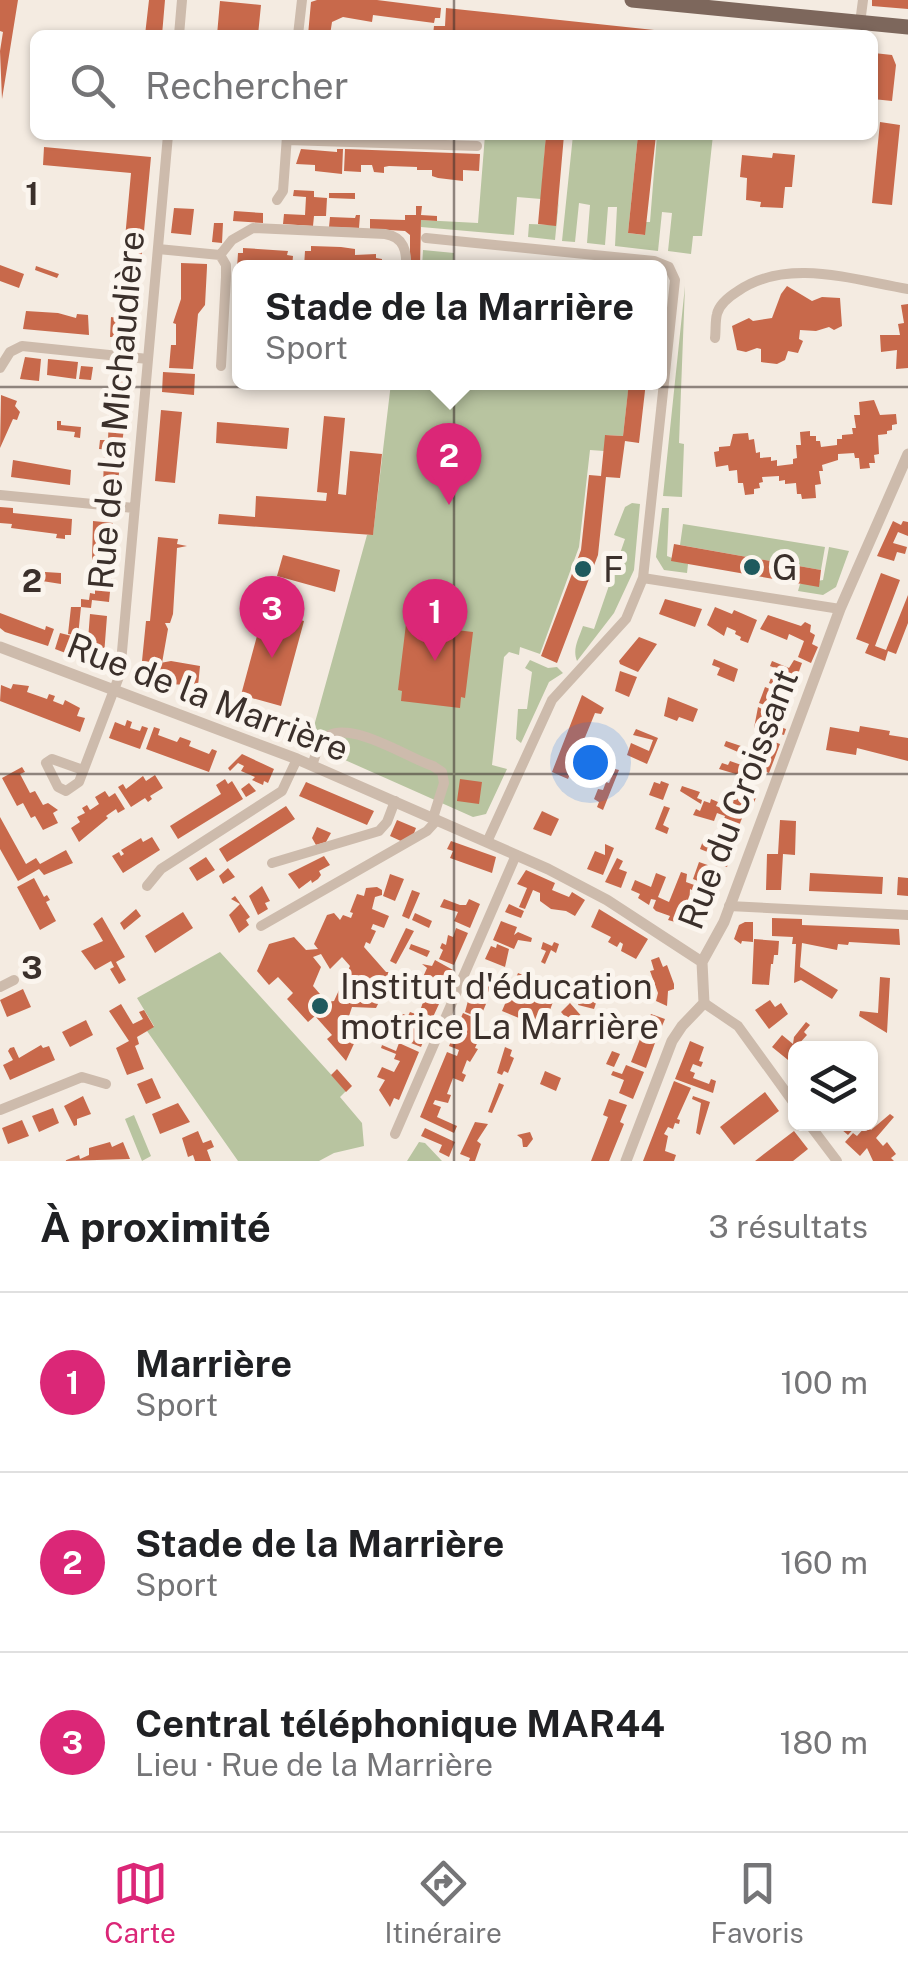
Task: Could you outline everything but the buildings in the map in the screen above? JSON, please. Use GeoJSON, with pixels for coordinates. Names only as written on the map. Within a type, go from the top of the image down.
{"type":"FeatureCollection","features":[{"type":"Feature","properties":{"kind":"main road"},"geometry":{"type":"LineString","coordinates":[[632,0],[908,27]]}},
{"type":"Feature","properties":{"kind":"street"},"geometry":{"type":"LineString","coordinates":[[179,30],[182,0]]}},
{"type":"Feature","properties":{"kind":"street"},"geometry":{"type":"LineString","coordinates":[[299,30],[302,0]]}},
{"type":"Feature","properties":{"kind":"street"},"geometry":{"type":"LineString","coordinates":[[860,22],[863,0]]}},
{"type":"Feature","properties":{"kind":"street","name":"Rue de la Michaudière"},"geometry":{"type":"LineString","coordinates":[[83,770],[120,674],[168,140]]}},
{"type":"Feature","properties":{"kind":"street"},"geometry":{"type":"LineString","coordinates":[[277,200],[284,190],[287,140]]}},
{"type":"Feature","properties":{"kind":"street"},"geometry":{"type":"LineString","coordinates":[[350,140],[477,146]]}},
{"type":"Feature","properties":{"kind":"street"},"geometry":{"type":"LineString","coordinates":[[220,255],[244,231],[253,228],[385,234],[394,236],[404,246],[405,260]]}},
{"type":"Feature","properties":{"kind":"street"},"geometry":{"type":"LineString","coordinates":[[426,238],[644,260]]}},
{"type":"Feature","properties":{"kind":"street"},"geometry":{"type":"LineString","coordinates":[[158,249],[220,255]]}},
{"type":"Feature","properties":{"kind":"street"},"geometry":{"type":"LineString","coordinates":[[220,255],[226,265],[221,366]]}},
{"type":"Feature","properties":{"kind":"street"},"geometry":{"type":"LineString","coordinates":[[667,267],[674,280],[667,347]]}},
{"type":"Feature","properties":{"kind":"street"},"geometry":{"type":"LineString","coordinates":[[715,338],[717,312],[730,296],[771,276],[834,275],[908,288]]}},
{"type":"Feature","properties":{"kind":"street"},"geometry":{"type":"LineString","coordinates":[[0,368],[14,349],[26,346],[148,359]]}},
{"type":"Feature","properties":{"kind":"street"},"geometry":{"type":"LineString","coordinates":[[487,842],[552,700],[626,619],[643,578],[663,390]]}},
{"type":"Feature","properties":{"kind":"street","name":"Rue du Croissant"},"geometry":{"type":"LineString","coordinates":[[704,1003],[702,962],[718,936],[840,609],[908,454]]}},
{"type":"Feature","properties":{"kind":"street"},"geometry":{"type":"LineString","coordinates":[[0,496],[134,508]]}},
{"type":"Feature","properties":{"kind":"street"},"geometry":{"type":"LineString","coordinates":[[643,578],[840,609]]}},
{"type":"Feature","properties":{"kind":"street","name":"Rue de la Marrière"},"geometry":{"type":"LineString","coordinates":[[0,647],[312,765],[516,855],[606,900],[702,962]]}},
{"type":"Feature","properties":{"kind":"street"},"geometry":{"type":"LineString","coordinates":[[261,926],[427,830],[435,819],[444,784],[442,772],[432,766],[344,731],[331,733],[321,742],[312,765]]}},
{"type":"Feature","properties":{"kind":"street"},"geometry":{"type":"LineString","coordinates":[[147,886],[160,869],[282,791],[297,759]]}},
{"type":"Feature","properties":{"kind":"street"},"geometry":{"type":"LineString","coordinates":[[272,863],[379,831],[388,822],[395,801]]}},
{"type":"Feature","properties":{"kind":"street"},"geometry":{"type":"LineString","coordinates":[[395,1134],[516,855]]}},
{"type":"Feature","properties":{"kind":"street"},"geometry":{"type":"LineString","coordinates":[[729,906],[908,915]]}},
{"type":"Feature","properties":{"kind":"street"},"geometry":{"type":"LineString","coordinates":[[0,987],[14,980]]}},
{"type":"Feature","properties":{"kind":"street"},"geometry":{"type":"LineString","coordinates":[[626,1161],[672,1041],[704,1003],[738,1026],[788,1095]]}},
{"type":"Feature","properties":{"kind":"street"},"geometry":{"type":"LineString","coordinates":[[0,1110],[82,1077],[106,1084]]}},
{"type":"Feature","properties":{"kind":"street"},"geometry":{"type":"LineString","coordinates":[[814,1131],[837,1161]]}},
{"type":"Feature","properties":{"kind":"green space"},"geometry":{"type":"Polygon","coordinates":[[[485,140],[546,140],[541,199],[517,197],[514,235],[421,227],[421,220],[478,223],[485,140]]]}},
{"type":"Feature","properties":{"kind":"green space"},"geometry":{"type":"Polygon","coordinates":[[[572,140],[637,140],[628,233],[644,235],[646,222],[650,222],[657,140],[712,140],[702,236],[693,236],[691,254],[668,251],[672,213],[662,212],[658,251],[615,246],[617,207],[608,207],[605,245],[587,243],[590,205],[579,203],[575,242],[562,241],[572,140]]]}},
{"type":"Feature","properties":{"kind":"green space"},"geometry":{"type":"Polygon","coordinates":[[[559,199],[555,240],[528,237],[529,224],[555,225],[559,199]]]}},
{"type":"Feature","properties":{"kind":"green space"},"geometry":{"type":"Polygon","coordinates":[[[423,250],[454,253],[454,260],[422,260],[423,250]]]}},
{"type":"Feature","properties":{"kind":"green space"},"geometry":{"type":"Polygon","coordinates":[[[685,286],[679,443],[684,444],[682,497],[663,496],[685,286]]]}},
{"type":"Feature","properties":{"kind":"green space"},"geometry":{"type":"Polygon","coordinates":[[[390,390],[628,390],[623,436],[606,435],[604,451],[590,450],[579,547],[540,654],[520,647],[519,655],[509,652],[504,657],[492,765],[507,769],[486,814],[473,817],[309,744],[367,535],[373,534],[390,390]]]}},
{"type":"Feature","properties":{"kind":"green space"},"geometry":{"type":"Polygon","coordinates":[[[640,504],[634,570],[614,613],[577,661],[576,648],[583,626],[594,629],[625,539],[614,535],[625,507],[640,504]]]}},
{"type":"Feature","properties":{"kind":"green space"},"geometry":{"type":"Polygon","coordinates":[[[662,508],[669,508],[667,556],[688,564],[687,573],[664,570],[656,557],[662,508]]]}},
{"type":"Feature","properties":{"kind":"green space"},"geometry":{"type":"Polygon","coordinates":[[[683,524],[825,547],[821,570],[680,545],[683,524]]]}},
{"type":"Feature","properties":{"kind":"green space"},"geometry":{"type":"Polygon","coordinates":[[[829,547],[849,551],[836,587],[823,595],[798,591],[800,584],[823,580],[829,547]]]}},
{"type":"Feature","properties":{"kind":"green space"},"geometry":{"type":"Polygon","coordinates":[[[530,660],[548,668],[557,667],[563,673],[549,682],[521,743],[516,739],[518,709],[527,709],[532,672],[525,668],[530,660]]]}},
{"type":"Feature","properties":{"kind":"green space"},"geometry":{"type":"Polygon","coordinates":[[[220,952],[346,1091],[340,1097],[362,1123],[364,1146],[319,1161],[238,1161],[147,1031],[154,1026],[137,998],[220,952]]]}},
{"type":"Feature","properties":{"kind":"green space"},"geometry":{"type":"Polygon","coordinates":[[[134,1115],[151,1156],[142,1161],[125,1119],[134,1115]]]}},
{"type":"Feature","properties":{"kind":"green space"},"geometry":{"type":"Polygon","coordinates":[[[419,1142],[425,1143],[442,1161],[407,1161],[419,1142]]]}},
{"type":"Feature","properties":{"kind":"place","name":"Stade de la Marrière"},"geometry":{"type":"Point","coordinates":[449,505]}},
{"type":"Feature","properties":{"kind":"place","name":"G"},"geometry":{"type":"Point","coordinates":[752,567]}},
{"type":"Feature","properties":{"kind":"place","name":"F"},"geometry":{"type":"Point","coordinates":[583,569]}},
{"type":"Feature","properties":{"kind":"place","name":"Central téléphonique MAR44"},"geometry":{"type":"Point","coordinates":[272,658]}},
{"type":"Feature","properties":{"kind":"place","name":"Marrière"},"geometry":{"type":"Point","coordinates":[435,661]}},
{"type":"Feature","properties":{"kind":"place","name":"Institut d'éducation motrice La Marrière"},"geometry":{"type":"Point","coordinates":[320,1006]}}]}
